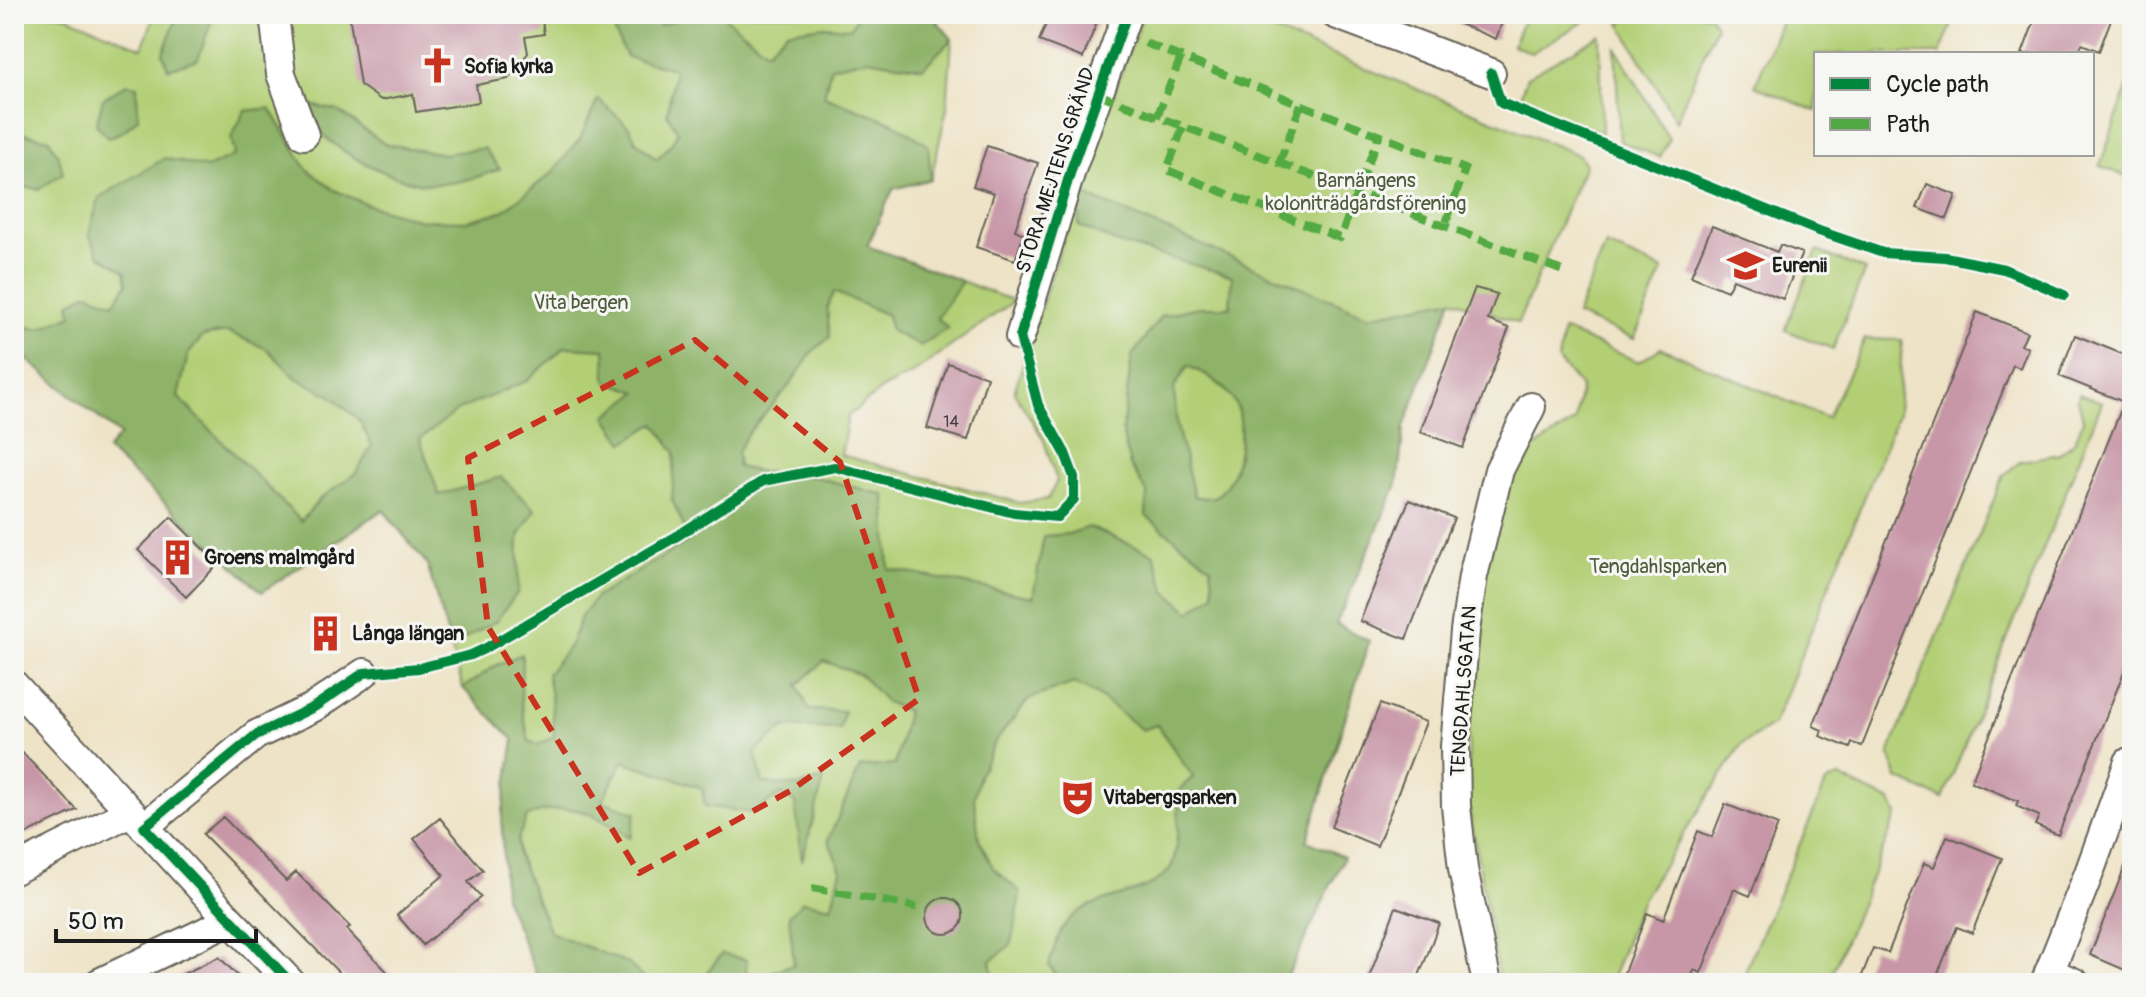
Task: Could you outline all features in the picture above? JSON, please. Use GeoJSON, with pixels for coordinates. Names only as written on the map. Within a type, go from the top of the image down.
{"type":"FeatureCollection","features":[{"type":"Feature","properties":{"kind":"street"},"geometry":{"type":"LineString","coordinates":[[274,14],[281,74],[304,135]]}},
{"type":"Feature","properties":{"kind":"street","name":"STORA MEJTENS GRÄND"},"geometry":{"type":"LineString","coordinates":[[1020,337],[1072,167],[1127,14]]}},
{"type":"Feature","properties":{"kind":"street"},"geometry":{"type":"LineString","coordinates":[[1335,14],[1491,73]]}},
{"type":"Feature","properties":{"kind":"street","name":"TENGDAHLSGATAN"},"geometry":{"type":"LineString","coordinates":[[1487,983],[1463,869],[1456,806],[1455,746],[1473,576],[1499,470],[1531,407]]}},
{"type":"Feature","properties":{"kind":"street"},"geometry":{"type":"LineString","coordinates":[[14,870],[137,820],[256,735],[314,707],[364,673]]}},
{"type":"Feature","properties":{"kind":"street"},"geometry":{"type":"LineString","coordinates":[[14,685],[291,983]]}},
{"type":"Feature","properties":{"kind":"street"},"geometry":{"type":"LineString","coordinates":[[2056,979],[2131,762]]}},
{"type":"Feature","properties":{"kind":"street"},"geometry":{"type":"LineString","coordinates":[[99,983],[230,920]]}},
{"type":"Feature","properties":{"kind":"highlighted area"},"geometry":{"type":"Polygon","coordinates":[[[695,340],[840,462],[919,699],[790,791],[639,873],[488,627],[468,458],[695,340]]]}},
{"type":"Feature","properties":{"kind":"green space","name":"Vita bergen"},"geometry":{"type":"Polygon","coordinates":[[[14,14],[61,14],[142,48],[155,14],[931,14],[952,39],[947,108],[931,179],[893,189],[867,246],[1014,301],[912,374],[885,387],[848,416],[841,455],[1020,503],[1048,499],[1057,481],[1043,438],[1014,392],[1078,192],[1143,14],[1232,14],[1579,155],[1585,165],[1518,323],[1452,299],[1404,427],[1397,484],[1336,624],[1369,641],[1307,841],[1344,857],[1284,983],[548,983],[538,978],[504,896],[502,817],[514,740],[463,688],[427,564],[383,510],[262,592],[107,450],[120,435],[14,349],[14,14]]]}},
{"type":"Feature","properties":{"kind":"green space"},"geometry":{"type":"Polygon","coordinates":[[[178,14],[214,14],[198,59],[168,69],[163,53],[178,14]]]}},
{"type":"Feature","properties":{"kind":"green space","name":"Vita bergen"},"geometry":{"type":"Polygon","coordinates":[[[612,14],[656,14],[660,26],[690,14],[721,14],[767,51],[787,31],[824,26],[851,28],[858,14],[931,14],[952,39],[923,68],[867,59],[831,67],[824,96],[894,123],[928,145],[931,179],[893,189],[867,246],[962,281],[937,318],[948,328],[920,346],[891,331],[887,315],[834,292],[827,308],[830,337],[812,352],[790,385],[748,433],[737,452],[738,467],[815,477],[885,495],[889,569],[1033,597],[1044,536],[1068,534],[1089,527],[1154,554],[1166,591],[1190,612],[1214,594],[1211,567],[1146,516],[1147,493],[1130,465],[1122,432],[1132,356],[1161,316],[1198,307],[1230,307],[1232,276],[1118,243],[1079,226],[1078,192],[1369,316],[1452,299],[1404,427],[1397,484],[1336,624],[1369,641],[1307,841],[1344,857],[1284,983],[1061,983],[1049,965],[1060,933],[1072,917],[1101,901],[1149,885],[1162,877],[1172,865],[1177,840],[1179,790],[1193,777],[1157,725],[1142,730],[1096,694],[1074,683],[1029,699],[996,740],[979,776],[974,798],[979,839],[993,868],[1020,892],[1010,946],[991,961],[994,983],[713,983],[708,971],[722,954],[747,960],[745,981],[794,964],[789,915],[803,901],[831,907],[841,870],[828,840],[860,767],[895,765],[907,711],[886,702],[861,675],[824,661],[798,685],[809,710],[844,711],[840,729],[785,727],[755,752],[763,783],[798,786],[824,779],[802,861],[795,803],[782,794],[752,813],[705,806],[702,788],[623,761],[602,801],[636,813],[630,838],[582,811],[557,809],[527,816],[518,839],[518,855],[550,932],[629,964],[648,983],[548,983],[538,978],[504,896],[502,817],[514,740],[463,688],[495,666],[522,654],[521,703],[529,741],[538,745],[554,737],[547,674],[570,645],[581,617],[596,597],[690,540],[672,500],[675,452],[655,423],[624,443],[606,416],[638,392],[606,381],[605,349],[565,347],[527,381],[458,410],[420,439],[439,495],[501,477],[535,510],[519,536],[518,592],[496,621],[451,646],[427,564],[383,509],[262,592],[107,450],[120,435],[14,349],[14,328],[18,325],[38,329],[72,315],[69,303],[88,293],[114,303],[127,284],[125,271],[99,255],[89,234],[99,198],[165,158],[207,168],[235,155],[231,138],[245,111],[270,108],[306,168],[334,190],[371,206],[421,220],[467,221],[503,211],[552,173],[580,139],[598,99],[629,127],[636,141],[657,159],[678,131],[667,114],[675,69],[626,57],[614,30],[612,14]],[[228,332],[203,336],[188,355],[178,397],[301,521],[320,499],[356,473],[372,446],[360,421],[330,395],[296,378],[267,349],[228,332]],[[1188,366],[1174,388],[1177,426],[1194,496],[1211,498],[1221,492],[1234,470],[1240,441],[1239,414],[1232,398],[1221,386],[1188,366]]]}},
{"type":"Feature","properties":{"kind":"green space"},"geometry":{"type":"Polygon","coordinates":[[[1526,14],[1590,14],[1592,17],[1531,53],[1513,45],[1526,14]]]}},
{"type":"Feature","properties":{"kind":"green space"},"geometry":{"type":"Polygon","coordinates":[[[1636,14],[1709,14],[1716,26],[1676,121],[1620,23],[1636,14]]]}},
{"type":"Feature","properties":{"kind":"green space"},"geometry":{"type":"Polygon","coordinates":[[[1784,14],[1956,14],[1941,52],[1814,52],[1814,110],[1755,86],[1784,14]]]}},
{"type":"Feature","properties":{"kind":"green space"},"geometry":{"type":"Polygon","coordinates":[[[1600,35],[1602,133],[1519,100],[1527,77],[1600,35]]]}},
{"type":"Feature","properties":{"kind":"green space"},"geometry":{"type":"Polygon","coordinates":[[[1615,46],[1669,139],[1660,157],[1620,142],[1615,46]]]}},
{"type":"Feature","properties":{"kind":"green space"},"geometry":{"type":"Polygon","coordinates":[[[2129,82],[2132,84],[2132,179],[2100,166],[2129,82]]]}},
{"type":"Feature","properties":{"kind":"green space"},"geometry":{"type":"Polygon","coordinates":[[[127,84],[137,86],[138,118],[124,131],[108,138],[96,124],[103,99],[127,84]]]}},
{"type":"Feature","properties":{"kind":"green space"},"geometry":{"type":"Polygon","coordinates":[[[311,105],[338,111],[385,144],[444,154],[484,148],[500,169],[447,183],[428,184],[402,179],[343,151],[323,134],[311,105]]]}},
{"type":"Feature","properties":{"kind":"green space"},"geometry":{"type":"Polygon","coordinates":[[[22,133],[49,139],[59,157],[63,173],[40,189],[14,186],[14,140],[22,133]]]}},
{"type":"Feature","properties":{"kind":"green space"},"geometry":{"type":"Polygon","coordinates":[[[1606,245],[1663,270],[1634,339],[1576,315],[1606,245]]]}},
{"type":"Feature","properties":{"kind":"green space"},"geometry":{"type":"Polygon","coordinates":[[[1817,251],[1865,270],[1833,349],[1785,330],[1817,251]]]}},
{"type":"Feature","properties":{"kind":"green space","name":"Tengdahlsparken"},"geometry":{"type":"Polygon","coordinates":[[[1563,330],[1639,362],[1661,348],[1827,418],[1865,339],[1902,340],[1898,414],[1773,725],[1741,745],[1642,899],[1610,983],[1503,983],[1498,973],[1468,802],[1469,702],[1483,577],[1516,460],[1575,421],[1581,387],[1558,361],[1563,330]]]}},
{"type":"Feature","properties":{"kind":"green space"},"geometry":{"type":"Polygon","coordinates":[[[2079,394],[2102,402],[1943,799],[1898,779],[1889,753],[2004,475],[2021,461],[2059,454],[2075,441],[2083,420],[2079,394]]]}},
{"type":"Feature","properties":{"kind":"green space"},"geometry":{"type":"Polygon","coordinates":[[[1838,777],[1891,801],[1897,815],[1828,983],[1740,983],[1826,783],[1838,777]]]}},
{"type":"Feature","properties":{"kind":"building","name":"Sofia kyrka"},"geometry":{"type":"Polygon","coordinates":[[[349,14],[541,14],[544,34],[525,37],[528,53],[508,79],[476,85],[479,102],[416,112],[413,94],[381,100],[360,85],[349,14]]]}},
{"type":"Feature","properties":{"kind":"building"},"geometry":{"type":"Polygon","coordinates":[[[1050,14],[1100,14],[1083,58],[1039,41],[1050,14]]]}},
{"type":"Feature","properties":{"kind":"building"},"geometry":{"type":"Polygon","coordinates":[[[1435,14],[1505,14],[1496,39],[1435,14]]]}},
{"type":"Feature","properties":{"kind":"building"},"geometry":{"type":"Polygon","coordinates":[[[2037,14],[2113,14],[2099,51],[2082,44],[2079,52],[2023,52],[2037,14]]]}},
{"type":"Feature","properties":{"kind":"building"},"geometry":{"type":"Polygon","coordinates":[[[987,146],[1038,163],[1015,230],[1024,234],[1015,260],[976,247],[994,193],[973,186],[987,146]]]}},
{"type":"Feature","properties":{"kind":"building"},"geometry":{"type":"Polygon","coordinates":[[[1927,184],[1956,195],[1947,219],[1917,208],[1927,184]]]}},
{"type":"Feature","properties":{"kind":"building","name":"Eurenii"},"geometry":{"type":"Polygon","coordinates":[[[1712,226],[1777,252],[1780,245],[1802,253],[1783,299],[1733,279],[1727,291],[1691,276],[1712,226]]]}},
{"type":"Feature","properties":{"kind":"building"},"geometry":{"type":"Polygon","coordinates":[[[1475,288],[1497,294],[1488,320],[1509,328],[1463,448],[1420,432],[1475,288]]]}},
{"type":"Feature","properties":{"kind":"building"},"geometry":{"type":"Polygon","coordinates":[[[1977,312],[2027,332],[2021,345],[2028,348],[2020,368],[2013,365],[1862,746],[1852,743],[1850,748],[1820,736],[1822,730],[1813,726],[1977,312]]]}},
{"type":"Feature","properties":{"kind":"building"},"geometry":{"type":"Polygon","coordinates":[[[2075,335],[2132,358],[2132,652],[2058,835],[2035,825],[2039,816],[2016,806],[2018,801],[1971,782],[2124,402],[2059,376],[2075,335]]]}},
{"type":"Feature","properties":{"kind":"building"},"geometry":{"type":"Polygon","coordinates":[[[948,363],[987,377],[968,440],[927,428],[948,363]]]}},
{"type":"Feature","properties":{"kind":"building"},"geometry":{"type":"Polygon","coordinates":[[[1409,500],[1454,518],[1406,639],[1360,621],[1409,500]]]}},
{"type":"Feature","properties":{"kind":"building","name":"Groens malmgård"},"geometry":{"type":"Polygon","coordinates":[[[171,517],[218,564],[186,597],[138,550],[171,517]]]}},
{"type":"Feature","properties":{"kind":"building"},"geometry":{"type":"Polygon","coordinates":[[[1380,704],[1426,722],[1377,846],[1331,827],[1380,704]]]}},
{"type":"Feature","properties":{"kind":"building"},"geometry":{"type":"Polygon","coordinates":[[[14,744],[77,810],[14,840],[14,744]]]}},
{"type":"Feature","properties":{"kind":"building"},"geometry":{"type":"Polygon","coordinates":[[[1725,804],[1778,825],[1750,896],[1734,889],[1701,973],[1694,970],[1689,983],[1620,983],[1647,913],[1663,920],[1698,831],[1712,837],[1725,804]]]}},
{"type":"Feature","properties":{"kind":"building"},"geometry":{"type":"Polygon","coordinates":[[[223,817],[286,881],[296,872],[350,927],[347,930],[398,983],[349,983],[203,834],[223,817]]]}},
{"type":"Feature","properties":{"kind":"building"},"geometry":{"type":"Polygon","coordinates":[[[440,818],[483,870],[468,882],[481,897],[423,945],[397,915],[444,875],[414,839],[440,818]]]}},
{"type":"Feature","properties":{"kind":"building"},"geometry":{"type":"Polygon","coordinates":[[[1947,836],[2002,858],[1972,933],[1957,927],[1934,983],[1859,983],[1873,948],[1888,953],[1924,863],[1934,867],[1947,836]]]}},
{"type":"Feature","properties":{"kind":"building"},"geometry":{"type":"Polygon","coordinates":[[[2132,852],[2132,973],[2090,955],[2132,852]]]}},
{"type":"Feature","properties":{"kind":"building"},"geometry":{"type":"Polygon","coordinates":[[[945,898],[958,903],[963,916],[958,929],[945,934],[932,929],[927,916],[932,903],[945,898]]]}},
{"type":"Feature","properties":{"kind":"building"},"geometry":{"type":"Polygon","coordinates":[[[1396,907],[1439,923],[1427,956],[1416,983],[1367,983],[1396,907]]]}},
{"type":"Feature","properties":{"kind":"building"},"geometry":{"type":"Polygon","coordinates":[[[219,957],[245,983],[164,983],[219,957]]]}},
{"type":"Feature","properties":{"kind":"marked path"},"geometry":{"type":"LineString","coordinates":[[1145,43],[1465,169],[1445,226]]}},
{"type":"Feature","properties":{"kind":"marked path"},"geometry":{"type":"LineString","coordinates":[[1157,117],[1181,57]]}},
{"type":"Feature","properties":{"kind":"marked path"},"geometry":{"type":"LineString","coordinates":[[1098,94],[1568,273]]}},
{"type":"Feature","properties":{"kind":"marked path"},"geometry":{"type":"LineString","coordinates":[[1279,164],[1301,104]]}},
{"type":"Feature","properties":{"kind":"marked path"},"geometry":{"type":"LineString","coordinates":[[1183,127],[1167,170],[1340,238],[1379,135]]}},
{"type":"Feature","properties":{"kind":"marked path"},"geometry":{"type":"LineString","coordinates":[[812,888],[917,907]]}},
{"type":"Feature","properties":{"kind":"cycle path"},"geometry":{"type":"LineString","coordinates":[[291,983],[144,827],[256,735],[314,707],[364,673],[419,668],[471,655],[486,648],[677,536],[763,481],[835,467],[1014,513],[1057,517],[1074,499],[1074,477],[1065,453],[1038,405],[1020,337],[1072,167],[1127,14]]}},
{"type":"Feature","properties":{"kind":"cycle path"},"geometry":{"type":"LineString","coordinates":[[1491,73],[1501,103],[1819,231],[1883,253],[1945,257],[2004,269],[2064,295]]}},
{"type":"Feature","properties":{"kind":"place","name":"Sofia kyrka"},"geometry":{"type":"Point","coordinates":[438,66]}},
{"type":"Feature","properties":{"kind":"place","name":"Eurenii"},"geometry":{"type":"Point","coordinates":[1746,265]}},
{"type":"Feature","properties":{"kind":"place","name":"Groens malmgård"},"geometry":{"type":"Point","coordinates":[178,557]}},
{"type":"Feature","properties":{"kind":"place","name":"Långa längan"},"geometry":{"type":"Point","coordinates":[326,633]}},
{"type":"Feature","properties":{"kind":"place","name":"Vitabergsparken"},"geometry":{"type":"Point","coordinates":[1077,797]}},
{"type":"Feature","properties":{"kind":"park label","name":"Barnängens koloniträdgårdsförening"},"geometry":{"type":"Point","coordinates":[1366,192]}}]}
